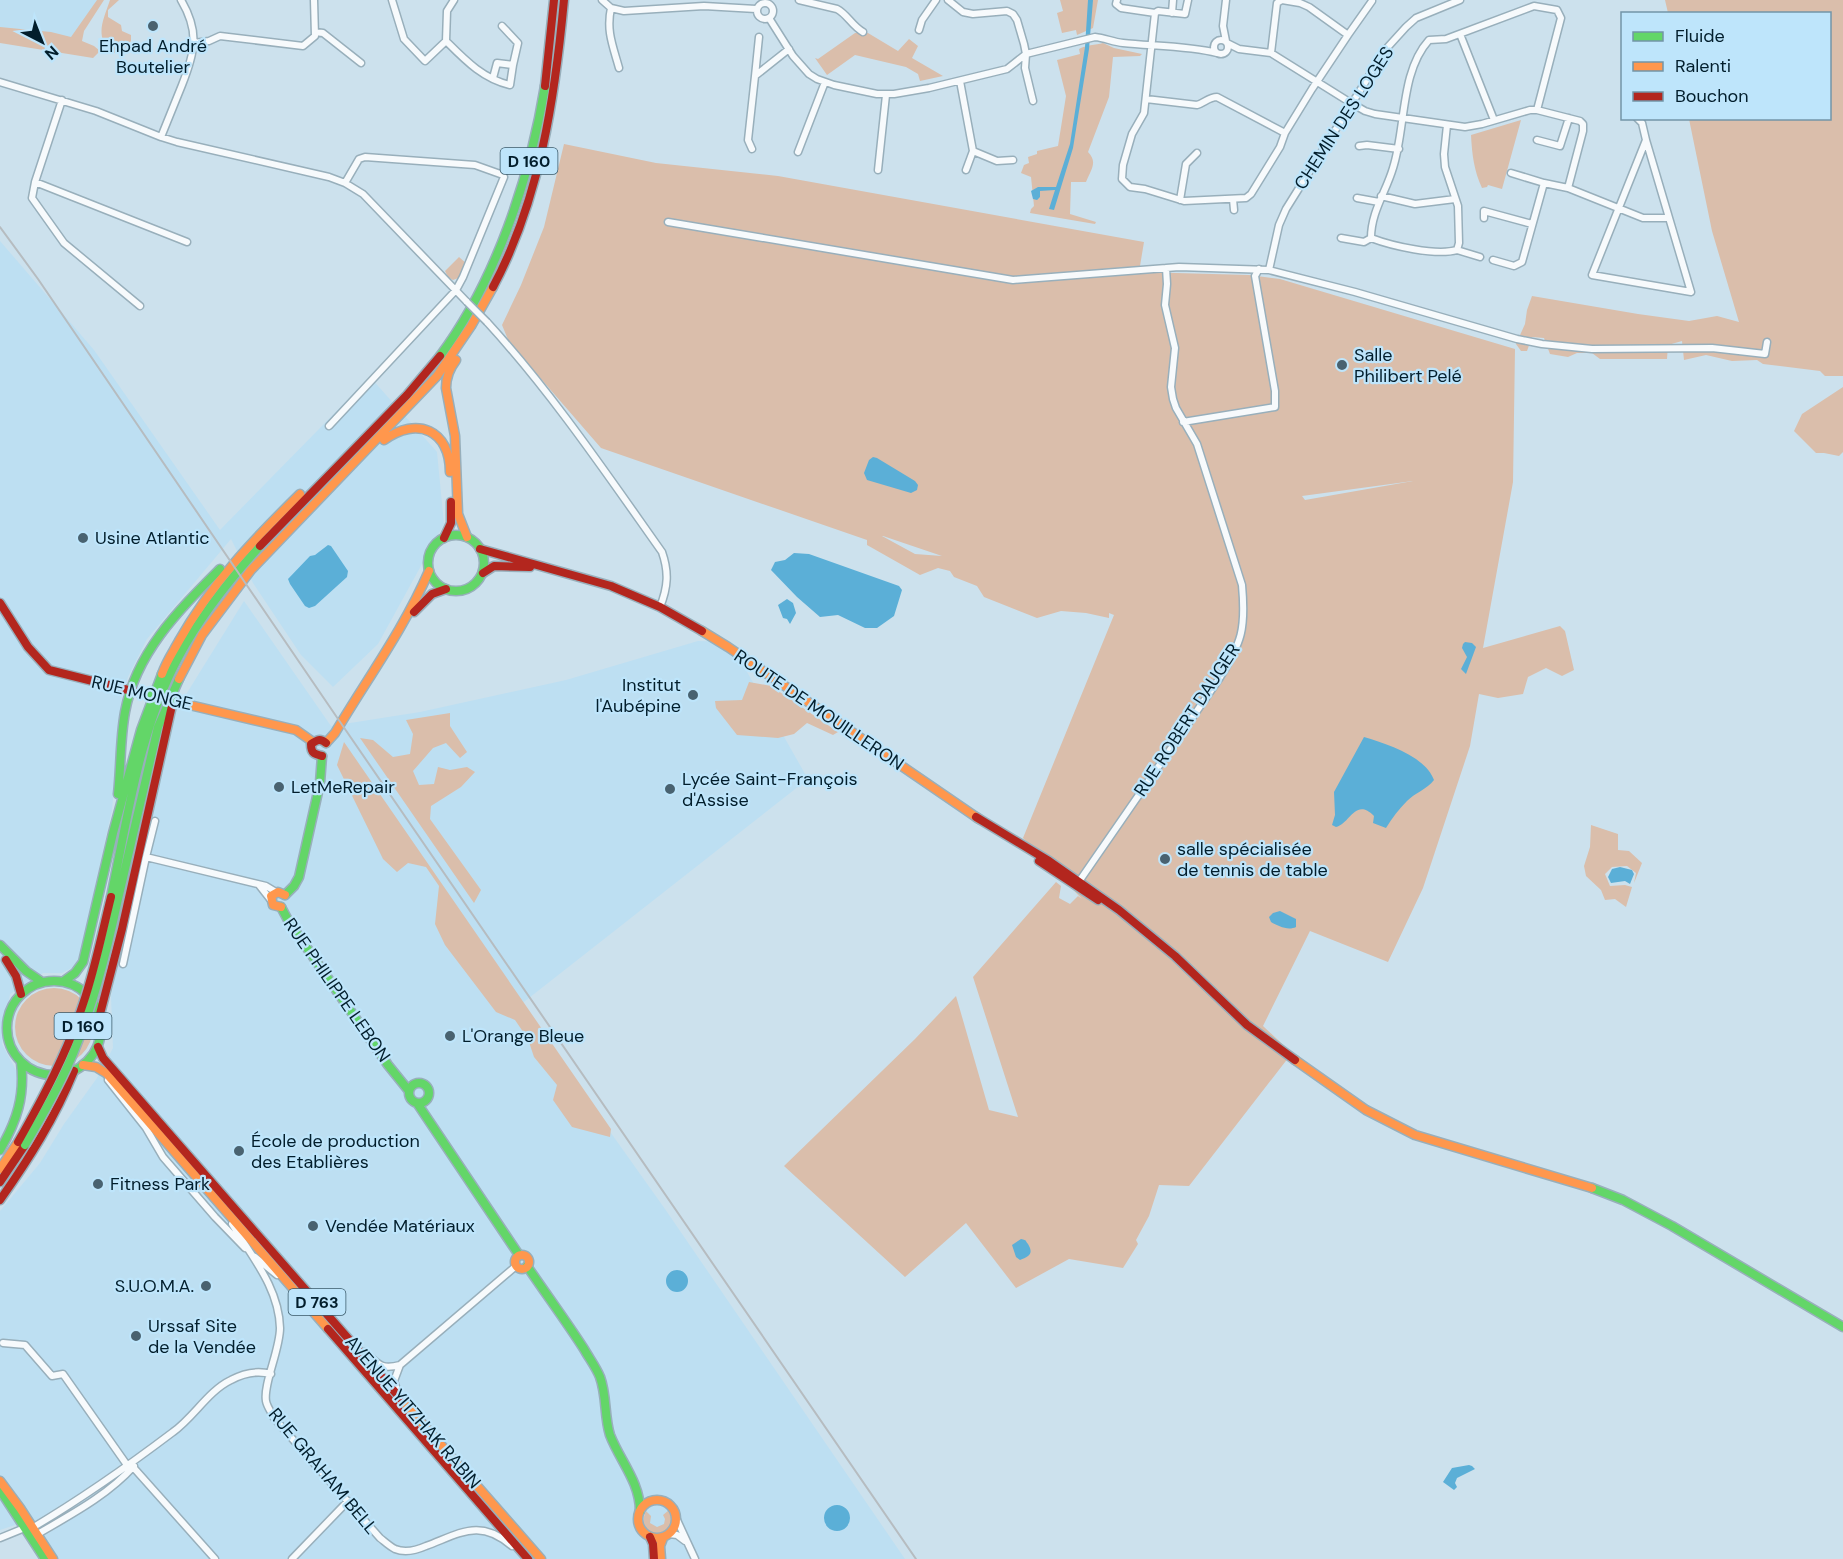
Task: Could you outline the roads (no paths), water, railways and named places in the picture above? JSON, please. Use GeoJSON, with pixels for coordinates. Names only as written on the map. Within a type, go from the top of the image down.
{"type":"FeatureCollection","features":[{"type":"Feature","properties":{"kind":"main road","name":"D 160"},"geometry":{"type":"LineString","coordinates":[[552,76],[545,53],[553,0]]}},
{"type":"Feature","properties":{"kind":"main road","name":"D 160"},"geometry":{"type":"LineString","coordinates":[[0,1182],[56,1072],[72,1035],[115,898],[158,727],[202,636],[246,576],[437,376],[463,340],[493,288],[522,218],[545,139],[564,0]]}},
{"type":"Feature","properties":{"kind":"main road","name":"D 160"},"geometry":{"type":"LineString","coordinates":[[115,898],[151,725],[167,682],[188,640],[210,604],[243,563],[406,395],[438,358],[463,322],[484,285],[521,189],[552,76],[564,54],[569,0]]}},
{"type":"Feature","properties":{"kind":"main road"},"geometry":{"type":"LineString","coordinates":[[463,340],[461,353],[450,368],[446,388],[455,436],[458,514],[467,537]]}},
{"type":"Feature","properties":{"kind":"main road"},"geometry":{"type":"LineString","coordinates":[[326,743],[335,733],[401,626],[423,586],[429,571],[429,557],[432,549],[449,530],[450,459],[445,444],[431,432],[422,428],[411,428],[391,433],[378,446],[366,451]]}},
{"type":"Feature","properties":{"kind":"main road"},"geometry":{"type":"LineString","coordinates":[[0,1150],[21,1107],[25,1084],[21,1062],[9,1043],[7,1028],[12,1006],[21,994],[34,985],[42,982],[64,981],[75,975],[81,968],[113,833],[141,730],[163,670],[206,596],[255,537],[348,447],[363,440]]}},
{"type":"Feature","properties":{"kind":"main road"},"geometry":{"type":"LineString","coordinates":[[444,538],[459,535],[475,542],[483,556],[483,573]]}},
{"type":"Feature","properties":{"kind":"main road"},"geometry":{"type":"LineString","coordinates":[[113,833],[119,786],[121,738],[129,691],[143,659],[164,628],[246,543],[255,537]]}},
{"type":"Feature","properties":{"kind":"main road"},"geometry":{"type":"LineString","coordinates":[[480,549],[557,571]]}},
{"type":"Feature","properties":{"kind":"main road"},"geometry":{"type":"LineString","coordinates":[[429,571],[439,585],[456,591],[469,588],[483,573],[494,566],[557,571]]}},
{"type":"Feature","properties":{"kind":"main road","name":"ROUTE DE MOUILLERON"},"geometry":{"type":"LineString","coordinates":[[557,571],[611,586],[660,607],[694,626],[1149,934]]}},
{"type":"Feature","properties":{"kind":"main road"},"geometry":{"type":"LineString","coordinates":[[401,626],[432,594],[446,589]]}},
{"type":"Feature","properties":{"kind":"main road","name":"RUE MONGE"},"geometry":{"type":"LineString","coordinates":[[0,603],[29,650],[49,670],[296,730],[313,742]]}},
{"type":"Feature","properties":{"kind":"main road"},"geometry":{"type":"LineString","coordinates":[[100,1014],[122,929],[176,686]]}},
{"type":"Feature","properties":{"kind":"main road"},"geometry":{"type":"LineString","coordinates":[[322,756],[316,756],[310,747],[319,739],[326,743]]}},
{"type":"Feature","properties":{"kind":"main road"},"geometry":{"type":"LineString","coordinates":[[277,895],[286,901],[281,907],[274,907],[271,903],[277,895],[294,886],[299,877],[320,783],[322,756],[327,750],[326,743]]}},
{"type":"Feature","properties":{"kind":"main road","name":"ROUTE DE MOUILLERON"},"geometry":{"type":"LineString","coordinates":[[976,817],[1028,847],[1108,901],[1149,934]]}},
{"type":"Feature","properties":{"kind":"main road","name":"RUE PHILIPPE LEBON"},"geometry":{"type":"LineString","coordinates":[[281,907],[289,922],[409,1091]]}},
{"type":"Feature","properties":{"kind":"main road"},"geometry":{"type":"LineString","coordinates":[[1149,934],[1254,1030],[1294,1061],[1393,1126],[1414,1135],[1580,1183],[1623,1200],[1672,1226],[1843,1327]]}},
{"type":"Feature","properties":{"kind":"main road"},"geometry":{"type":"LineString","coordinates":[[0,945],[26,971],[42,982]]}},
{"type":"Feature","properties":{"kind":"main road"},"geometry":{"type":"LineString","coordinates":[[0,952],[19,978],[21,994]]}},
{"type":"Feature","properties":{"kind":"main road"},"geometry":{"type":"LineString","coordinates":[[21,1062],[41,1073],[63,1074],[83,1065],[98,1047],[102,1029],[96,1005],[82,990],[64,981]]}},
{"type":"Feature","properties":{"kind":"main road","name":"AVENUE YITZHAK RABIN"},"geometry":{"type":"LineString","coordinates":[[98,1047],[103,1058],[541,1559]]}},
{"type":"Feature","properties":{"kind":"main road"},"geometry":{"type":"LineString","coordinates":[[83,1065],[96,1067],[106,1073]]}},
{"type":"Feature","properties":{"kind":"main road"},"geometry":{"type":"LineString","coordinates":[[0,1200],[43,1135],[68,1089],[74,1071]]}},
{"type":"Feature","properties":{"kind":"main road","name":"AVENUE YITZHAK RABIN"},"geometry":{"type":"LineString","coordinates":[[106,1073],[527,1559]]}},
{"type":"Feature","properties":{"kind":"main road","name":"RUE PHILIPPE LEBON"},"geometry":{"type":"LineString","coordinates":[[395,1073],[418,1082]]}},
{"type":"Feature","properties":{"kind":"main road"},"geometry":{"type":"LineString","coordinates":[[431,1125],[428,1099],[430,1093],[428,1087],[418,1082],[412,1085],[409,1091],[410,1098],[417,1103],[431,1125],[519,1255]]}},
{"type":"Feature","properties":{"kind":"main road"},"geometry":{"type":"LineString","coordinates":[[417,1103],[428,1099]]}},
{"type":"Feature","properties":{"kind":"main road","name":"D 160"},"geometry":{"type":"LineString","coordinates":[[0,1169],[21,1143]]}},
{"type":"Feature","properties":{"kind":"main road"},"geometry":{"type":"LineString","coordinates":[[519,1255],[524,1255],[529,1261],[523,1269],[516,1266],[515,1260],[519,1255]]}},
{"type":"Feature","properties":{"kind":"main road"},"geometry":{"type":"LineString","coordinates":[[527,1266],[575,1335],[599,1375],[604,1392],[604,1417],[611,1437],[637,1488],[640,1501],[639,1526],[650,1537],[666,1536]]}},
{"type":"Feature","properties":{"kind":"main road"},"geometry":{"type":"LineString","coordinates":[[0,1480],[20,1508],[49,1557]]}},
{"type":"Feature","properties":{"kind":"main road"},"geometry":{"type":"LineString","coordinates":[[637,1488],[651,1502]]}},
{"type":"Feature","properties":{"kind":"main road"},"geometry":{"type":"LineString","coordinates":[[2,1492],[31,1529]]}},
{"type":"Feature","properties":{"kind":"main road"},"geometry":{"type":"LineString","coordinates":[[640,1511],[651,1502],[658,1500],[667,1503],[675,1512],[676,1520],[673,1530],[660,1546],[661,1559]]}},
{"type":"Feature","properties":{"kind":"main road"},"geometry":{"type":"LineString","coordinates":[[650,1537],[654,1559]]}},
{"type":"Feature","properties":{"kind":"street"},"geometry":{"type":"LineString","coordinates":[[161,137],[191,63],[194,43],[192,24],[181,0]]}},
{"type":"Feature","properties":{"kind":"street"},"geometry":{"type":"LineString","coordinates":[[194,43],[209,41],[220,36],[303,46],[315,36],[314,0]]}},
{"type":"Feature","properties":{"kind":"street"},"geometry":{"type":"LineString","coordinates":[[392,0],[404,39],[425,61],[446,41],[447,11],[454,0]]}},
{"type":"Feature","properties":{"kind":"street"},"geometry":{"type":"LineString","coordinates":[[602,0],[611,8],[624,10],[704,6],[756,9]]}},
{"type":"Feature","properties":{"kind":"street"},"geometry":{"type":"LineString","coordinates":[[799,0],[842,11],[862,32]]}},
{"type":"Feature","properties":{"kind":"street"},"geometry":{"type":"LineString","coordinates":[[919,30],[922,20],[936,0]]}},
{"type":"Feature","properties":{"kind":"street"},"geometry":{"type":"LineString","coordinates":[[948,0],[963,12],[972,14],[1007,11],[1013,14],[1017,20],[1026,54],[1025,68],[1033,101]]}},
{"type":"Feature","properties":{"kind":"street"},"geometry":{"type":"LineString","coordinates":[[1117,0],[1116,4],[1121,8],[1155,13],[1185,14],[1188,0]]}},
{"type":"Feature","properties":{"kind":"street"},"geometry":{"type":"LineString","coordinates":[[1172,13],[1173,0]]}},
{"type":"Feature","properties":{"kind":"street"},"geometry":{"type":"LineString","coordinates":[[1217,53],[1214,50],[1223,26],[1226,0]]}},
{"type":"Feature","properties":{"kind":"street"},"geometry":{"type":"LineString","coordinates":[[1271,53],[1277,3],[1282,0],[1309,7],[1348,35]]}},
{"type":"Feature","properties":{"kind":"street","name":"CHEMIN DES LOGES"},"geometry":{"type":"LineString","coordinates":[[1269,270],[1279,225],[1286,209],[1386,50],[1406,27],[1421,15],[1460,0]]}},
{"type":"Feature","properties":{"kind":"street"},"geometry":{"type":"LineString","coordinates":[[1155,13],[1144,113],[1132,134],[1123,165],[1122,179],[1130,187],[1146,189],[1189,202],[1246,198],[1251,194],[1316,81],[1372,1]]}},
{"type":"Feature","properties":{"kind":"street"},"geometry":{"type":"LineString","coordinates":[[756,9],[759,5],[769,2],[773,11],[769,18]]}},
{"type":"Feature","properties":{"kind":"street"},"geometry":{"type":"LineString","coordinates":[[1341,238],[1364,242],[1371,238],[1380,199],[1392,172],[1398,149],[1408,86],[1421,49],[1429,40],[1446,39],[1534,6],[1557,10],[1561,18],[1537,110]]}},
{"type":"Feature","properties":{"kind":"street"},"geometry":{"type":"LineString","coordinates":[[611,8],[608,22],[609,32],[619,68]]}},
{"type":"Feature","properties":{"kind":"street"},"geometry":{"type":"LineString","coordinates":[[756,9],[760,18],[769,18]]}},
{"type":"Feature","properties":{"kind":"street"},"geometry":{"type":"LineString","coordinates":[[769,18],[803,68],[817,79],[886,95],[929,88],[1007,69],[1026,54],[1088,39],[1104,38],[1119,42],[1202,50],[1221,55],[1239,49]]}},
{"type":"Feature","properties":{"kind":"street"},"geometry":{"type":"LineString","coordinates":[[446,41],[482,75],[493,78],[499,83],[510,85],[518,42],[502,26]]}},
{"type":"Feature","properties":{"kind":"street"},"geometry":{"type":"LineString","coordinates":[[1223,26],[1229,47],[1226,53]]}},
{"type":"Feature","properties":{"kind":"street"},"geometry":{"type":"LineString","coordinates":[[315,32],[324,33],[361,63]]}},
{"type":"Feature","properties":{"kind":"street"},"geometry":{"type":"LineString","coordinates":[[1460,34],[1494,120]]}},
{"type":"Feature","properties":{"kind":"street"},"geometry":{"type":"LineString","coordinates":[[752,149],[748,140],[759,37]]}},
{"type":"Feature","properties":{"kind":"street"},"geometry":{"type":"LineString","coordinates":[[1202,50],[1216,42],[1226,42],[1239,49],[1271,53],[1351,103],[1375,114],[1465,127],[1537,110],[1580,121],[1583,124],[1583,131],[1568,188]]}},
{"type":"Feature","properties":{"kind":"street"},"geometry":{"type":"LineString","coordinates":[[755,75],[789,49]]}},
{"type":"Feature","properties":{"kind":"street"},"geometry":{"type":"LineString","coordinates":[[493,78],[497,63],[513,65]]}},
{"type":"Feature","properties":{"kind":"street"},"geometry":{"type":"LineString","coordinates":[[960,81],[972,151],[966,170]]}},
{"type":"Feature","properties":{"kind":"street"},"geometry":{"type":"LineString","coordinates":[[0,82],[96,111],[161,137],[195,147],[329,177],[363,194],[487,322],[530,370],[567,418],[662,552],[668,577],[666,593],[660,607]]}},
{"type":"Feature","properties":{"kind":"street"},"geometry":{"type":"LineString","coordinates":[[798,152],[825,82]]}},
{"type":"Feature","properties":{"kind":"street"},"geometry":{"type":"LineString","coordinates":[[878,170],[886,95]]}},
{"type":"Feature","properties":{"kind":"street"},"geometry":{"type":"LineString","coordinates":[[1146,99],[1197,105],[1211,97],[1216,97],[1285,133]]}},
{"type":"Feature","properties":{"kind":"street"},"geometry":{"type":"LineString","coordinates":[[62,100],[35,182],[32,198],[64,243],[140,306]]}},
{"type":"Feature","properties":{"kind":"street"},"geometry":{"type":"LineString","coordinates":[[1536,140],[1560,146],[1569,118]]}},
{"type":"Feature","properties":{"kind":"street"},"geometry":{"type":"LineString","coordinates":[[1638,120],[1642,123],[1691,292],[1592,275],[1646,140]]}},
{"type":"Feature","properties":{"kind":"street"},"geometry":{"type":"LineString","coordinates":[[1447,125],[1445,166],[1458,206],[1459,243],[1457,250]]}},
{"type":"Feature","properties":{"kind":"street"},"geometry":{"type":"LineString","coordinates":[[1359,146],[1398,149]]}},
{"type":"Feature","properties":{"kind":"street"},"geometry":{"type":"LineString","coordinates":[[972,151],[997,161],[1013,160]]}},
{"type":"Feature","properties":{"kind":"street"},"geometry":{"type":"LineString","coordinates":[[1180,200],[1186,164],[1197,153]]}},
{"type":"Feature","properties":{"kind":"street"},"geometry":{"type":"LineString","coordinates":[[329,426],[456,290],[464,277],[504,177],[503,174],[475,165],[365,157],[359,159],[345,183]]}},
{"type":"Feature","properties":{"kind":"street"},"geometry":{"type":"LineString","coordinates":[[1511,174],[1568,188],[1643,218],[1669,218]]}},
{"type":"Feature","properties":{"kind":"street"},"geometry":{"type":"LineString","coordinates":[[35,182],[187,242]]}},
{"type":"Feature","properties":{"kind":"street"},"geometry":{"type":"LineString","coordinates":[[1493,260],[1515,266],[1522,262],[1544,183]]}},
{"type":"Feature","properties":{"kind":"street"},"geometry":{"type":"LineString","coordinates":[[1357,198],[1415,204],[1455,199]]}},
{"type":"Feature","properties":{"kind":"street"},"geometry":{"type":"LineString","coordinates":[[1233,199],[1234,210]]}},
{"type":"Feature","properties":{"kind":"street"},"geometry":{"type":"LineString","coordinates":[[1484,218],[1485,211],[1532,224]]}},
{"type":"Feature","properties":{"kind":"street"},"geometry":{"type":"LineString","coordinates":[[668,222],[1013,280],[1166,268],[1269,270],[1542,344],[1592,349],[1712,348],[1765,354],[1767,342]]}},
{"type":"Feature","properties":{"kind":"street"},"geometry":{"type":"LineString","coordinates":[[1371,238],[1433,252],[1448,253],[1457,250],[1480,256]]}},
{"type":"Feature","properties":{"kind":"street","name":"RUE ROBERT DAUGER"},"geometry":{"type":"LineString","coordinates":[[1078,882],[1219,679],[1236,652],[1242,633],[1244,603],[1242,585],[1197,444],[1176,408],[1171,387],[1176,348],[1165,305],[1166,268]]}},
{"type":"Feature","properties":{"kind":"street"},"geometry":{"type":"LineString","coordinates":[[1184,422],[1275,407],[1275,392],[1255,276],[1259,269]]}},
{"type":"Feature","properties":{"kind":"street"},"geometry":{"type":"LineString","coordinates":[[123,964],[155,820]]}},
{"type":"Feature","properties":{"kind":"street"},"geometry":{"type":"LineString","coordinates":[[146,857],[266,886],[277,895]]}},
{"type":"Feature","properties":{"kind":"street"},"geometry":{"type":"LineString","coordinates":[[1038,861],[1054,867],[1078,882],[1086,892]]}},
{"type":"Feature","properties":{"kind":"street"},"geometry":{"type":"LineString","coordinates":[[106,1073],[108,1083],[146,1128],[163,1157],[218,1221],[306,1304]]}},
{"type":"Feature","properties":{"kind":"street","name":"RUE GRAHAM BELL"},"geometry":{"type":"LineString","coordinates":[[224,1210],[268,1281],[278,1309],[280,1329],[277,1350],[266,1390],[266,1401],[274,1418],[380,1538],[395,1549],[416,1550],[474,1530],[488,1531],[499,1535],[527,1559]]}},
{"type":"Feature","properties":{"kind":"street"},"geometry":{"type":"LineString","coordinates":[[352,1342],[379,1366],[387,1368],[400,1365],[516,1266]]}},
{"type":"Feature","properties":{"kind":"street"},"geometry":{"type":"LineString","coordinates":[[3,1343],[25,1346],[52,1376],[63,1374],[130,1466],[215,1559]]}},
{"type":"Feature","properties":{"kind":"street"},"geometry":{"type":"LineString","coordinates":[[399,1396],[394,1381],[400,1365]]}},
{"type":"Feature","properties":{"kind":"street"},"geometry":{"type":"LineString","coordinates":[[0,1538],[31,1529],[99,1496],[120,1481],[130,1466],[179,1428],[229,1381],[243,1374],[259,1371],[271,1374]]}},
{"type":"Feature","properties":{"kind":"street"},"geometry":{"type":"LineString","coordinates":[[292,1559],[348,1501]]}},
{"type":"Feature","properties":{"kind":"street"},"geometry":{"type":"LineString","coordinates":[[676,1520],[687,1545]]}},
{"type":"Feature","properties":{"kind":"street"},"geometry":{"type":"LineString","coordinates":[[666,1536],[677,1535],[683,1539],[695,1559]]}},
{"type":"Feature","properties":{"kind":"water"},"geometry":{"type":"Polygon","coordinates":[[[1088,0],[1093,0],[1089,49],[1073,148],[1054,210],[1049,209],[1055,190],[1040,191],[1040,197],[1037,200],[1033,199],[1031,191],[1038,187],[1056,187],[1070,144],[1085,47],[1088,0]]]}},
{"type":"Feature","properties":{"kind":"water"},"geometry":{"type":"Polygon","coordinates":[[[873,457],[915,481],[918,485],[917,490],[911,493],[867,480],[864,473],[869,460],[873,457]]]}},
{"type":"Feature","properties":{"kind":"water"},"geometry":{"type":"Polygon","coordinates":[[[328,545],[348,571],[347,577],[315,606],[309,608],[305,606],[288,579],[310,556],[328,545]]]}},
{"type":"Feature","properties":{"kind":"water"},"geometry":{"type":"Polygon","coordinates":[[[794,553],[809,554],[899,586],[902,590],[894,616],[877,628],[865,628],[838,615],[820,617],[771,570],[775,562],[785,560],[794,553]]]}},
{"type":"Feature","properties":{"kind":"water"},"geometry":{"type":"Polygon","coordinates":[[[787,599],[793,603],[796,613],[790,624],[787,619],[783,618],[778,605],[787,599]]]}},
{"type":"Feature","properties":{"kind":"water"},"geometry":{"type":"Polygon","coordinates":[[[1465,642],[1472,643],[1476,647],[1466,674],[1461,669],[1467,657],[1462,648],[1465,642]]]}},
{"type":"Feature","properties":{"kind":"water"},"geometry":{"type":"Polygon","coordinates":[[[1364,737],[1394,747],[1414,758],[1422,764],[1434,780],[1407,801],[1386,828],[1373,823],[1374,816],[1362,809],[1357,810],[1336,827],[1332,825],[1335,815],[1334,792],[1364,737]]]}},
{"type":"Feature","properties":{"kind":"water"},"geometry":{"type":"Polygon","coordinates":[[[1620,867],[1632,870],[1634,874],[1630,884],[1625,881],[1611,883],[1608,877],[1612,869],[1620,867]]]}},
{"type":"Feature","properties":{"kind":"water"},"geometry":{"type":"Polygon","coordinates":[[[1280,911],[1296,919],[1296,927],[1286,928],[1271,922],[1269,917],[1280,911]]]}},
{"type":"Feature","properties":{"kind":"water"},"geometry":{"type":"Polygon","coordinates":[[[1021,1239],[1026,1240],[1030,1252],[1028,1256],[1020,1260],[1016,1257],[1012,1245],[1021,1239]]]}},
{"type":"Feature","properties":{"kind":"water"},"geometry":{"type":"Polygon","coordinates":[[[677,1270],[685,1273],[688,1281],[685,1289],[677,1292],[669,1289],[666,1281],[669,1273],[677,1270]]]}},
{"type":"Feature","properties":{"kind":"water"},"geometry":{"type":"Polygon","coordinates":[[[1469,1465],[1475,1469],[1457,1478],[1455,1483],[1457,1487],[1454,1490],[1443,1482],[1452,1468],[1469,1465]]]}},
{"type":"Feature","properties":{"kind":"water"},"geometry":{"type":"Polygon","coordinates":[[[837,1505],[846,1509],[850,1518],[846,1527],[837,1531],[828,1527],[824,1518],[828,1509],[837,1505]]]}},
{"type":"Feature","properties":{"kind":"railway"},"geometry":{"type":"LineString","coordinates":[[0,227],[38,279],[916,1559]]}},
{"type":"Feature","properties":{"kind":"place","name":"Ehpad André Boutelier"},"geometry":{"type":"Point","coordinates":[153,26]}},
{"type":"Feature","properties":{"kind":"place","name":"Salle Philibert Pelé"},"geometry":{"type":"Point","coordinates":[1342,365]}},
{"type":"Feature","properties":{"kind":"place","name":"Usine Atlantic"},"geometry":{"type":"Point","coordinates":[83,538]}},
{"type":"Feature","properties":{"kind":"place","name":"Institut l'Aubépine"},"geometry":{"type":"Point","coordinates":[693,695]}},
{"type":"Feature","properties":{"kind":"place","name":"LetMeRepair"},"geometry":{"type":"Point","coordinates":[279,787]}},
{"type":"Feature","properties":{"kind":"place","name":"Lycée Saint-François d'Assise"},"geometry":{"type":"Point","coordinates":[670,789]}},
{"type":"Feature","properties":{"kind":"place","name":"salle spécialisée de tennis de table"},"geometry":{"type":"Point","coordinates":[1165,859]}},
{"type":"Feature","properties":{"kind":"place","name":"L'Orange Bleue"},"geometry":{"type":"Point","coordinates":[450,1036]}},
{"type":"Feature","properties":{"kind":"place","name":"École de production des Etablières"},"geometry":{"type":"Point","coordinates":[239,1151]}},
{"type":"Feature","properties":{"kind":"place","name":"Fitness Park"},"geometry":{"type":"Point","coordinates":[98,1184]}},
{"type":"Feature","properties":{"kind":"place","name":"Vendée Matériaux"},"geometry":{"type":"Point","coordinates":[313,1226]}},
{"type":"Feature","properties":{"kind":"place","name":"S.U.O.M.A."},"geometry":{"type":"Point","coordinates":[206,1286]}},
{"type":"Feature","properties":{"kind":"place","name":"Urssaf Site de la Vendée"},"geometry":{"type":"Point","coordinates":[136,1336]}}]}
